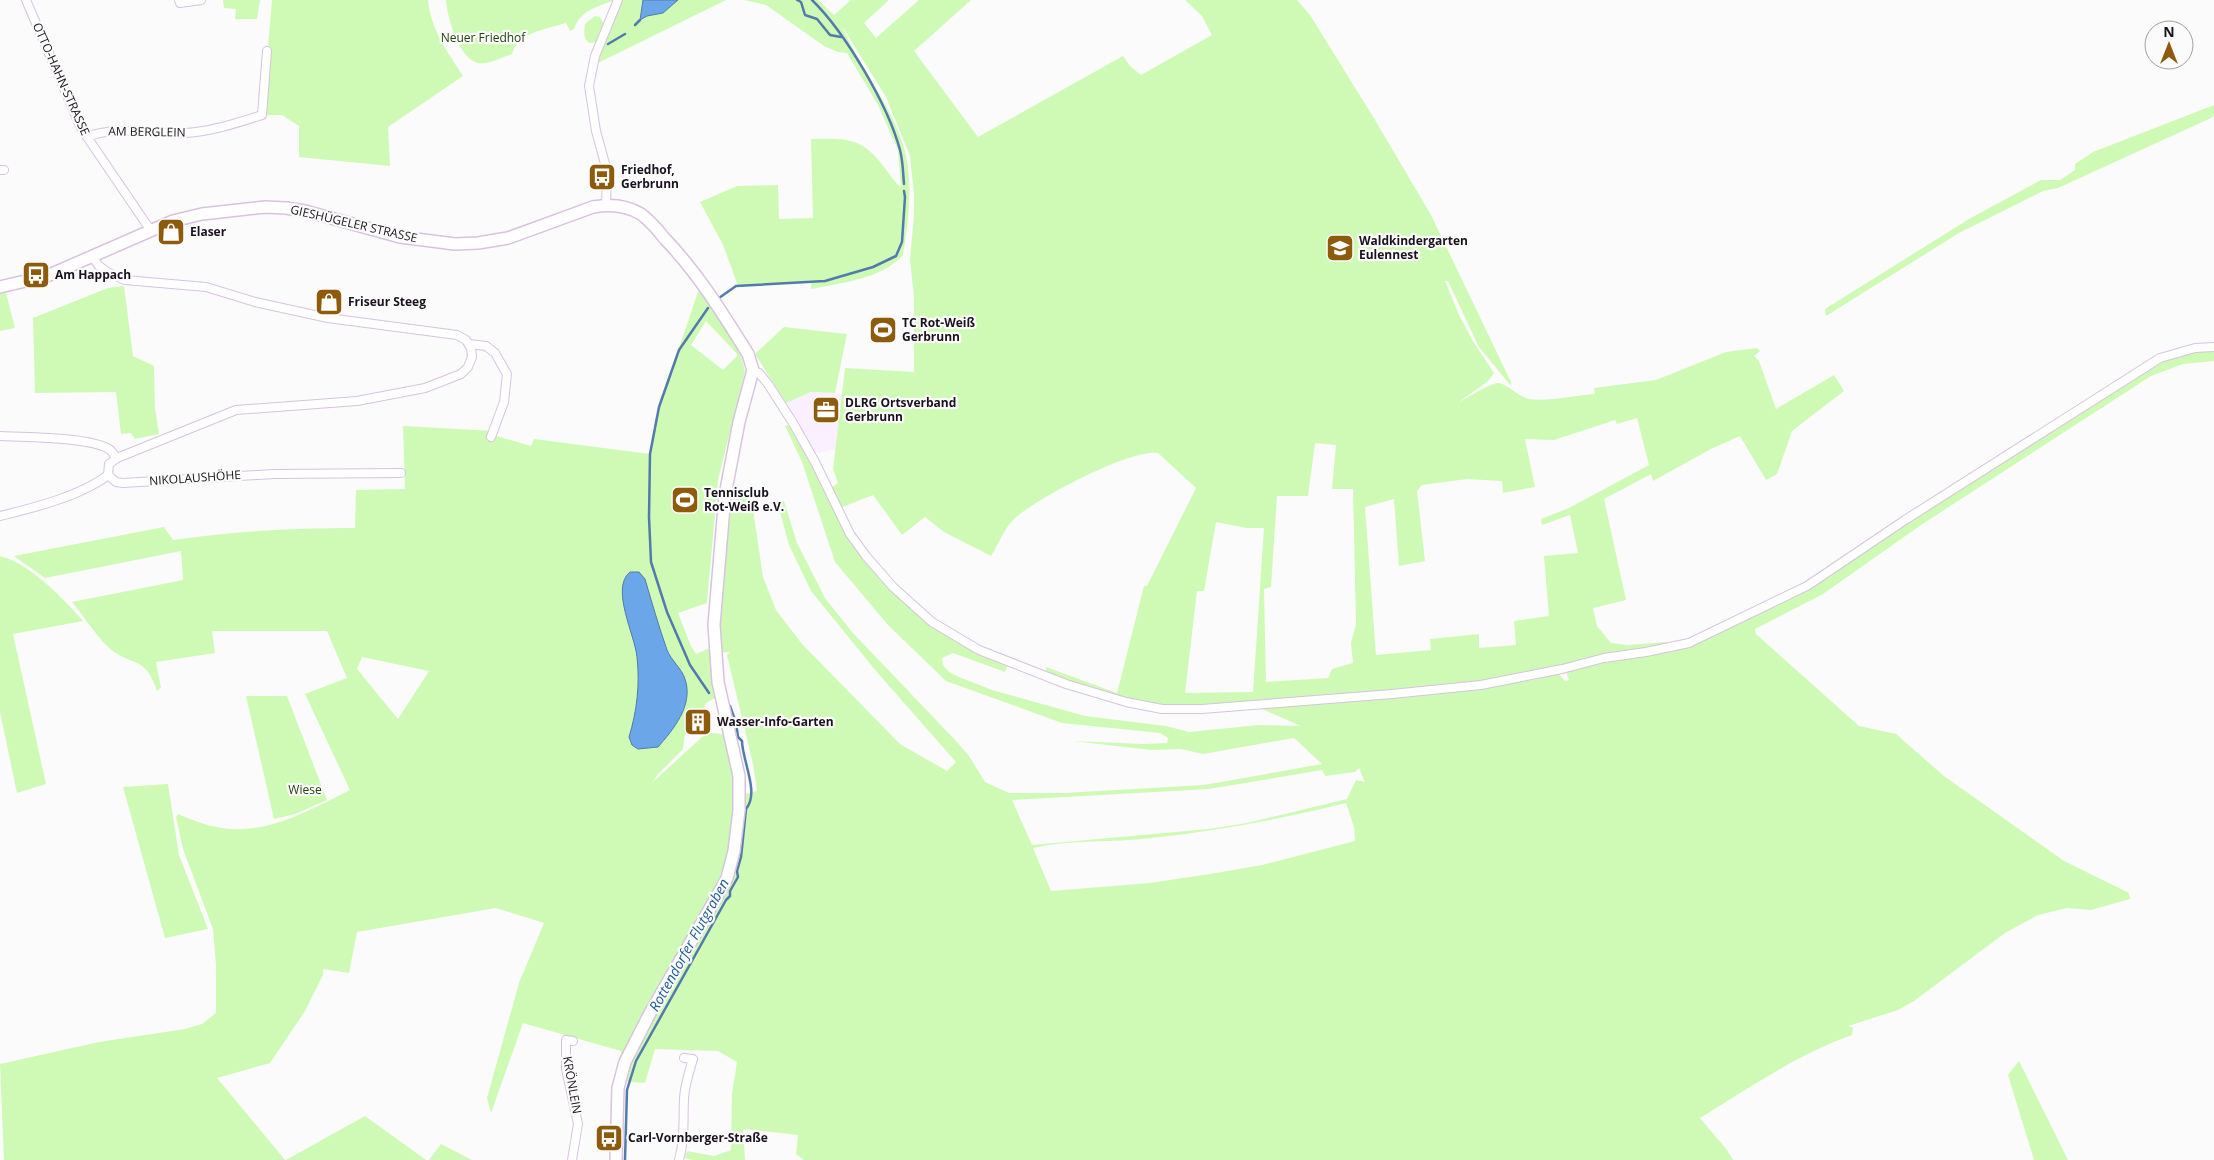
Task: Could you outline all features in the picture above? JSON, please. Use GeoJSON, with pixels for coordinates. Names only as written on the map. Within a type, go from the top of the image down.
{"type":"FeatureCollection","features":[{"type":"Feature","properties":{"kind":"street","name":"OTTO-HAHN-STRASSE"},"geometry":{"type":"LineString","coordinates":[[26,0],[87,137],[150,231]]}},
{"type":"Feature","properties":{"kind":"street"},"geometry":{"type":"LineString","coordinates":[[179,0],[180,3],[201,0]]}},
{"type":"Feature","properties":{"kind":"street"},"geometry":{"type":"LineString","coordinates":[[606,205],[607,171],[596,130],[589,86],[595,56],[618,0]]}},
{"type":"Feature","properties":{"kind":"street","name":"AM BERGLEIN"},"geometry":{"type":"LineString","coordinates":[[87,137],[107,130],[184,133],[222,127],[262,115],[268,51]]}},
{"type":"Feature","properties":{"kind":"street","name":"GIESHÜGELER STRASSE"},"geometry":{"type":"LineString","coordinates":[[0,288],[47,276],[150,231],[202,214],[265,207],[305,212],[400,237],[455,244],[478,243],[508,238],[593,207],[606,205],[640,214],[652,224],[687,264],[718,308],[751,363]]}},
{"type":"Feature","properties":{"kind":"street"},"geometry":{"type":"LineString","coordinates":[[93,257],[106,272],[124,280],[206,287],[255,302],[328,318],[456,335],[469,344],[486,346],[495,353],[507,374],[504,402],[491,437]]}},
{"type":"Feature","properties":{"kind":"street"},"geometry":{"type":"LineString","coordinates":[[0,516],[79,491],[99,482],[108,475],[109,464],[117,458],[236,410],[357,401],[425,388],[465,370],[472,357],[469,344]]}},
{"type":"Feature","properties":{"kind":"street"},"geometry":{"type":"LineString","coordinates":[[751,363],[768,384],[793,423],[815,462],[850,534],[866,556],[916,610],[950,634],[979,650],[1066,684],[1126,702],[1162,709],[1202,709],[1458,688],[1529,676],[1617,655],[1646,652],[1689,643],[1807,586],[1905,520],[2154,361],[2176,352],[2214,347]]}},
{"type":"Feature","properties":{"kind":"street"},"geometry":{"type":"LineString","coordinates":[[616,1160],[618,1088],[625,1062],[649,1015],[727,878],[734,851],[740,810],[739,776],[718,682],[714,617],[725,495],[751,363]]}},
{"type":"Feature","properties":{"kind":"street"},"geometry":{"type":"LineString","coordinates":[[0,436],[94,444],[108,449],[117,458]]}},
{"type":"Feature","properties":{"kind":"street","name":"NIKOLAUSHÖHE"},"geometry":{"type":"LineString","coordinates":[[108,475],[116,482],[123,483],[274,474],[401,473]]}},
{"type":"Feature","properties":{"kind":"street","name":"KRÖNLEIN"},"geometry":{"type":"LineString","coordinates":[[567,1040],[566,1069],[578,1124],[572,1160]]}},
{"type":"Feature","properties":{"kind":"street"},"geometry":{"type":"LineString","coordinates":[[684,1058],[702,1061]]}},
{"type":"Feature","properties":{"kind":"street"},"geometry":{"type":"LineString","coordinates":[[679,1160],[684,1144],[686,1084],[693,1059]]}},
{"type":"Feature","properties":{"kind":"shaded area"},"geometry":{"type":"Polygon","coordinates":[[[811,392],[842,394],[837,449],[816,453],[786,403],[811,392]]]}},
{"type":"Feature","properties":{"kind":"green space"},"geometry":{"type":"Polygon","coordinates":[[[223,0],[260,0],[257,19],[235,19],[236,9],[224,8],[223,0]]]}},
{"type":"Feature","properties":{"kind":"green space"},"geometry":{"type":"Polygon","coordinates":[[[272,0],[428,0],[436,31],[463,76],[388,127],[390,166],[299,157],[299,126],[282,115],[262,115],[272,0]]]}},
{"type":"Feature","properties":{"kind":"green space","name":"Neuer Friedhof"},"geometry":{"type":"Polygon","coordinates":[[[446,0],[615,0],[585,13],[574,29],[570,31],[566,23],[534,32],[520,41],[512,54],[491,62],[478,63],[471,60],[460,46],[455,36],[446,0]]]}},
{"type":"Feature","properties":{"kind":"green space"},"geometry":{"type":"Polygon","coordinates":[[[622,0],[726,0],[598,63],[622,0]]]}},
{"type":"Feature","properties":{"kind":"green space"},"geometry":{"type":"Polygon","coordinates":[[[744,0],[818,0],[834,15],[851,0],[889,0],[864,23],[876,38],[919,0],[971,0],[914,51],[978,137],[1123,56],[1130,66],[1141,75],[1212,35],[1202,16],[1185,0],[1297,0],[1310,15],[1431,215],[1511,382],[1511,386],[1479,347],[1448,281],[1445,281],[1459,315],[1474,343],[1494,373],[1488,381],[1459,402],[1484,388],[1498,383],[1505,385],[1520,395],[1536,400],[1595,394],[1594,388],[1656,380],[1726,352],[1757,348],[1760,351],[1754,356],[1759,361],[1776,409],[1834,375],[1844,391],[1792,431],[1777,474],[1766,480],[1740,436],[1711,449],[1653,481],[1651,474],[1604,499],[1626,600],[1593,608],[1597,626],[1611,643],[1627,645],[1666,642],[1667,645],[1622,651],[1525,674],[1446,687],[1258,703],[1159,707],[1098,692],[1047,672],[1046,667],[1117,693],[1144,586],[1147,586],[1196,488],[1158,453],[1127,459],[1083,477],[1040,500],[1024,511],[1013,520],[1004,532],[991,556],[944,532],[925,517],[902,535],[873,495],[840,508],[830,488],[838,483],[833,469],[845,368],[914,372],[914,297],[910,260],[914,193],[910,156],[886,97],[842,26],[849,42],[895,123],[906,156],[909,193],[903,255],[884,270],[873,275],[835,285],[811,289],[811,282],[738,286],[723,245],[700,202],[737,186],[778,185],[779,219],[813,218],[811,139],[843,140],[861,145],[878,159],[901,188],[898,150],[878,105],[847,53],[838,52],[824,46],[766,5],[744,0]],[[1637,418],[1617,424],[1615,420],[1554,440],[1525,439],[1535,487],[1503,493],[1502,481],[1467,479],[1422,485],[1417,491],[1425,561],[1399,566],[1394,499],[1365,507],[1376,655],[1431,650],[1430,639],[1479,634],[1479,648],[1516,645],[1514,621],[1549,616],[1544,556],[1578,553],[1570,515],[1542,525],[1541,519],[1569,508],[1649,465],[1637,418]],[[1315,443],[1308,496],[1277,496],[1271,587],[1264,589],[1266,682],[1328,678],[1332,669],[1353,663],[1351,643],[1356,624],[1353,489],[1332,489],[1336,445],[1315,443]],[[1216,522],[1204,591],[1197,591],[1185,693],[1253,692],[1264,528],[1246,528],[1216,522]]]}},
{"type":"Feature","properties":{"kind":"green space"},"geometry":{"type":"Polygon","coordinates":[[[595,16],[600,17],[604,24],[597,42],[589,43],[585,37],[585,24],[595,16]]]}},
{"type":"Feature","properties":{"kind":"green space"},"geometry":{"type":"Polygon","coordinates":[[[2214,105],[2214,115],[2211,118],[2058,188],[2043,191],[1959,233],[1826,316],[1825,309],[1969,219],[2041,180],[2060,180],[2075,170],[2075,164],[2093,152],[2214,105]]]}},
{"type":"Feature","properties":{"kind":"green space"},"geometry":{"type":"Polygon","coordinates":[[[124,286],[133,356],[154,366],[155,408],[159,434],[135,439],[131,433],[121,434],[116,392],[35,393],[33,318],[108,288],[124,286]]]}},
{"type":"Feature","properties":{"kind":"green space"},"geometry":{"type":"Polygon","coordinates":[[[698,292],[702,292],[733,341],[743,361],[745,372],[718,480],[707,603],[678,613],[696,654],[710,648],[715,698],[706,703],[702,711],[707,730],[685,734],[683,749],[658,774],[653,782],[702,737],[711,733],[723,734],[733,783],[732,826],[723,869],[718,882],[643,1012],[621,1056],[621,1051],[523,1023],[491,1113],[487,1098],[519,983],[544,923],[496,908],[357,932],[349,973],[323,969],[323,975],[305,1011],[270,1063],[217,1078],[285,1160],[4,1160],[0,1064],[99,1042],[185,1029],[202,1024],[216,1013],[216,965],[213,929],[183,849],[176,817],[178,814],[216,827],[255,828],[304,813],[350,790],[305,694],[347,678],[327,631],[212,631],[215,653],[156,662],[161,688],[157,691],[147,671],[136,662],[115,653],[107,646],[72,602],[183,580],[181,551],[45,578],[14,556],[164,527],[173,540],[264,531],[355,528],[356,490],[405,489],[403,426],[493,431],[493,435],[531,446],[534,439],[650,454],[659,407],[698,292]],[[706,321],[691,345],[723,370],[738,355],[706,321]],[[362,657],[357,669],[398,719],[429,671],[362,657]]]}},
{"type":"Feature","properties":{"kind":"green space"},"geometry":{"type":"Polygon","coordinates":[[[6,293],[15,328],[0,331],[0,294],[6,293]]]}},
{"type":"Feature","properties":{"kind":"green space"},"geometry":{"type":"Polygon","coordinates":[[[784,327],[847,334],[835,393],[811,392],[786,403],[755,354],[784,327]]]}},
{"type":"Feature","properties":{"kind":"green space"},"geometry":{"type":"Polygon","coordinates":[[[2214,347],[2214,361],[2183,364],[2151,376],[1921,525],[1823,594],[1755,629],[1756,634],[1859,726],[1896,734],[1944,776],[2064,861],[2129,893],[2130,899],[2091,910],[2067,908],[2038,915],[2005,933],[1914,1001],[1898,1010],[1848,1026],[1853,1028],[1852,1035],[1793,1062],[1700,1118],[1733,1160],[804,1160],[796,1154],[798,1135],[743,1129],[745,1160],[693,1160],[685,1158],[687,1151],[714,1156],[731,1150],[732,1094],[737,1062],[718,1051],[655,1049],[645,1083],[621,1081],[627,1064],[730,882],[744,794],[757,791],[753,764],[727,655],[730,652],[718,653],[716,626],[728,494],[750,489],[763,577],[776,610],[802,644],[900,744],[947,771],[956,762],[876,671],[811,591],[789,545],[777,501],[784,501],[797,543],[825,598],[852,632],[957,742],[969,756],[985,782],[1009,793],[1064,793],[1204,785],[1322,764],[1294,738],[1203,754],[1181,749],[1151,750],[1073,741],[1144,744],[1167,743],[1168,738],[1160,733],[1062,723],[946,681],[888,625],[835,562],[802,462],[785,426],[789,425],[804,447],[844,529],[887,585],[923,619],[1008,664],[1005,672],[953,653],[942,658],[943,665],[949,672],[992,690],[1085,716],[1166,726],[1189,732],[1259,725],[1301,726],[1260,708],[1534,680],[1554,673],[1558,673],[1565,681],[1569,680],[1566,671],[1632,655],[1655,655],[1808,588],[2160,358],[2214,347]],[[1359,768],[1355,772],[1325,776],[1322,770],[1209,789],[1012,800],[1032,845],[1209,829],[1247,823],[1347,799],[1356,780],[1365,782],[1359,768]],[[1346,803],[1200,832],[1136,839],[1062,843],[1033,848],[1051,891],[1150,883],[1262,865],[1355,841],[1354,827],[1346,803]]]}},
{"type":"Feature","properties":{"kind":"green space"},"geometry":{"type":"Polygon","coordinates":[[[0,556],[22,566],[45,582],[83,621],[13,634],[46,784],[17,793],[0,712],[0,556]]]}},
{"type":"Feature","properties":{"kind":"green space","name":"Wiese"},"geometry":{"type":"Polygon","coordinates":[[[246,696],[287,696],[327,800],[295,814],[274,819],[246,696]]]}},
{"type":"Feature","properties":{"kind":"green space"},"geometry":{"type":"Polygon","coordinates":[[[168,784],[179,855],[208,929],[165,938],[123,787],[168,784]]]}},
{"type":"Feature","properties":{"kind":"green space"},"geometry":{"type":"Polygon","coordinates":[[[2019,1061],[2068,1160],[2034,1160],[2008,1075],[2019,1061]]]}},
{"type":"Feature","properties":{"kind":"green space"},"geometry":{"type":"Polygon","coordinates":[[[365,1116],[426,1160],[286,1160],[365,1116]]]}},
{"type":"Feature","properties":{"kind":"green space"},"geometry":{"type":"Polygon","coordinates":[[[441,1144],[472,1160],[429,1160],[441,1144]]]}},
{"type":"Feature","properties":{"kind":"water"},"geometry":{"type":"Polygon","coordinates":[[[643,0],[678,0],[663,13],[647,16],[640,20],[643,0]]]}},
{"type":"Feature","properties":{"kind":"water"},"geometry":{"type":"Polygon","coordinates":[[[630,572],[639,572],[645,579],[667,650],[684,675],[687,689],[687,698],[676,725],[658,747],[638,749],[632,745],[629,737],[636,707],[638,687],[637,657],[625,612],[622,589],[624,579],[630,572]]]}},
{"type":"Feature","properties":{"kind":"waterway"},"geometry":{"type":"LineString","coordinates":[[797,0],[801,2],[805,15],[817,19],[830,35],[841,37]]}},
{"type":"Feature","properties":{"kind":"waterway","name":"Rottendorfer Flutgraben"},"geometry":{"type":"LineString","coordinates":[[812,0],[838,31],[876,91],[900,150],[904,184]]}},
{"type":"Feature","properties":{"kind":"waterway"},"geometry":{"type":"LineString","coordinates":[[635,25],[640,20]]}},
{"type":"Feature","properties":{"kind":"waterway"},"geometry":{"type":"LineString","coordinates":[[608,44],[625,34]]}},
{"type":"Feature","properties":{"kind":"waterway","name":"Rottendorfer Flutgraben"},"geometry":{"type":"LineString","coordinates":[[719,298],[736,286],[825,281],[873,267],[896,256],[902,242],[904,191]]}},
{"type":"Feature","properties":{"kind":"waterway","name":"Rottendorfer Flutgraben"},"geometry":{"type":"LineString","coordinates":[[708,308],[679,350],[659,407],[650,454],[649,517],[651,562],[667,612],[690,665],[709,693]]}},
{"type":"Feature","properties":{"kind":"waterway","name":"Rottendorfer Flutgraben"},"geometry":{"type":"LineString","coordinates":[[625,1160],[627,1090],[636,1061],[730,896],[730,891],[738,877],[737,871],[741,857],[746,809],[750,802],[751,785],[742,741],[738,737],[736,723],[730,706]]}},
{"type":"Feature","properties":{"kind":"place","name":"Friedhof, Gerbrunn"},"geometry":{"type":"Point","coordinates":[602,177]}},
{"type":"Feature","properties":{"kind":"place","name":"Elaser"},"geometry":{"type":"Point","coordinates":[171,232]}},
{"type":"Feature","properties":{"kind":"place","name":"Waldkindergarten Eulennest"},"geometry":{"type":"Point","coordinates":[1340,248]}},
{"type":"Feature","properties":{"kind":"place","name":"Am Happach"},"geometry":{"type":"Point","coordinates":[36,275]}},
{"type":"Feature","properties":{"kind":"place","name":"Friseur Steeg"},"geometry":{"type":"Point","coordinates":[329,302]}},
{"type":"Feature","properties":{"kind":"place","name":"TC Rot-Weiß Gerbrunn"},"geometry":{"type":"Point","coordinates":[883,330]}},
{"type":"Feature","properties":{"kind":"place","name":"DLRG Ortsverband Gerbrunn"},"geometry":{"type":"Point","coordinates":[826,410]}},
{"type":"Feature","properties":{"kind":"place","name":"Tennisclub Rot-Weiß e.V."},"geometry":{"type":"Point","coordinates":[685,500]}},
{"type":"Feature","properties":{"kind":"place","name":"Wasser-Info-Garten"},"geometry":{"type":"Point","coordinates":[698,722]}},
{"type":"Feature","properties":{"kind":"place","name":"Carl-Vornberger-Straße"},"geometry":{"type":"Point","coordinates":[609,1138]}}]}
